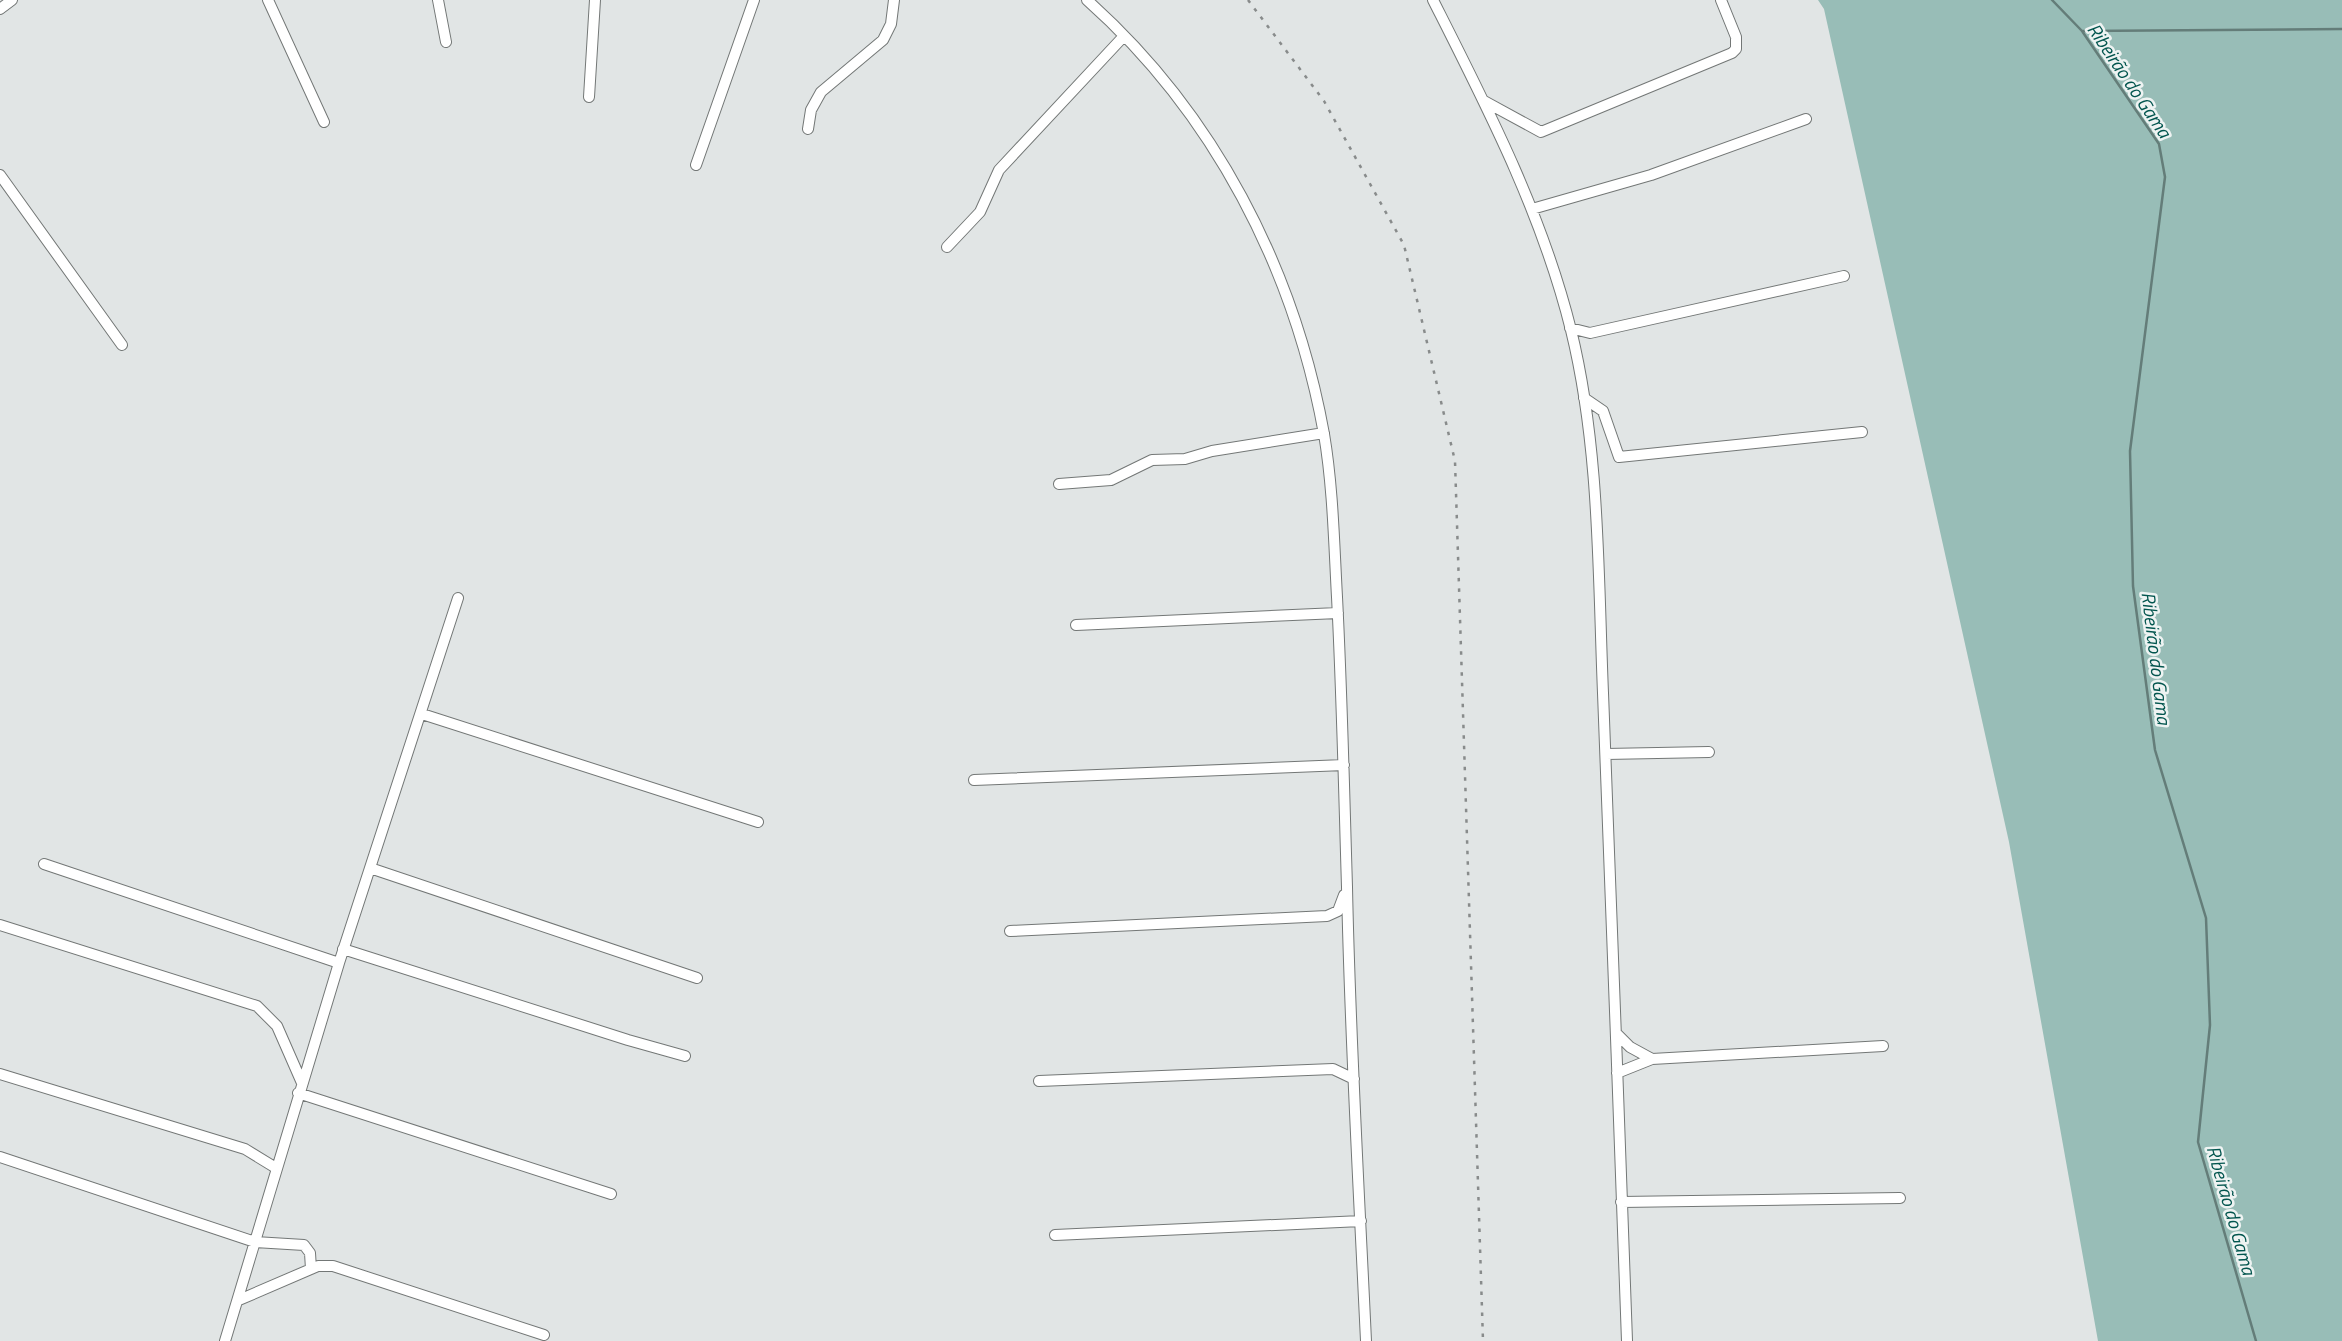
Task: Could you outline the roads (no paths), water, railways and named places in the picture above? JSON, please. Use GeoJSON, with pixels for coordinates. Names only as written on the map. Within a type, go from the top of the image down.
{"type":"FeatureCollection","features":[{"type":"Feature","properties":{"kind":"street"},"geometry":{"type":"LineString","coordinates":[[0,9],[12,0]]}},
{"type":"Feature","properties":{"kind":"street"},"geometry":{"type":"LineString","coordinates":[[268,0],[324,122]]}},
{"type":"Feature","properties":{"kind":"street"},"geometry":{"type":"LineString","coordinates":[[438,0],[446,42]]}},
{"type":"Feature","properties":{"kind":"street"},"geometry":{"type":"LineString","coordinates":[[589,97],[595,0]]}},
{"type":"Feature","properties":{"kind":"street"},"geometry":{"type":"LineString","coordinates":[[696,165],[754,0]]}},
{"type":"Feature","properties":{"kind":"street"},"geometry":{"type":"LineString","coordinates":[[808,129],[811,110],[821,92],[883,40],[891,24],[894,0]]}},
{"type":"Feature","properties":{"kind":"street"},"geometry":{"type":"LineString","coordinates":[[1087,0],[1124,36],[1194,118],[1239,190],[1269,250],[1289,304],[1324,433],[1338,613],[1346,882],[1366,1341]]}},
{"type":"Feature","properties":{"kind":"street"},"geometry":{"type":"LineString","coordinates":[[1433,0],[1484,101],[1532,209],[1570,328],[1584,398],[1594,488],[1627,1341]]}},
{"type":"Feature","properties":{"kind":"street"},"geometry":{"type":"LineString","coordinates":[[1484,101],[1541,132],[1635,94],[1736,48],[1736,37],[1721,0]]}},
{"type":"Feature","properties":{"kind":"street"},"geometry":{"type":"LineString","coordinates":[[947,247],[980,212],[999,170],[1124,36]]}},
{"type":"Feature","properties":{"kind":"street"},"geometry":{"type":"LineString","coordinates":[[1532,209],[1651,175],[1806,119]]}},
{"type":"Feature","properties":{"kind":"street"},"geometry":{"type":"LineString","coordinates":[[0,175],[122,345]]}},
{"type":"Feature","properties":{"kind":"street"},"geometry":{"type":"LineString","coordinates":[[1570,328],[1590,333],[1844,276]]}},
{"type":"Feature","properties":{"kind":"street"},"geometry":{"type":"LineString","coordinates":[[1575,350],[1590,333]]}},
{"type":"Feature","properties":{"kind":"street"},"geometry":{"type":"LineString","coordinates":[[1584,398],[1603,411],[1619,457],[1862,432]]}},
{"type":"Feature","properties":{"kind":"street"},"geometry":{"type":"LineString","coordinates":[[1059,484],[1111,480],[1152,460],[1185,459],[1212,451],[1324,433]]}},
{"type":"Feature","properties":{"kind":"street"},"geometry":{"type":"LineString","coordinates":[[225,1341],[343,949],[422,714],[458,597]]}},
{"type":"Feature","properties":{"kind":"street"},"geometry":{"type":"LineString","coordinates":[[1076,625],[1338,613]]}},
{"type":"Feature","properties":{"kind":"street"},"geometry":{"type":"LineString","coordinates":[[422,714],[758,822]]}},
{"type":"Feature","properties":{"kind":"street"},"geometry":{"type":"LineString","coordinates":[[1606,754],[1709,752]]}},
{"type":"Feature","properties":{"kind":"street"},"geometry":{"type":"LineString","coordinates":[[974,780],[1344,765]]}},
{"type":"Feature","properties":{"kind":"street"},"geometry":{"type":"LineString","coordinates":[[44,864],[339,962]]}},
{"type":"Feature","properties":{"kind":"street"},"geometry":{"type":"LineString","coordinates":[[370,868],[697,978]]}},
{"type":"Feature","properties":{"kind":"street"},"geometry":{"type":"LineString","coordinates":[[1010,931],[1327,916],[1340,908],[1346,882]]}},
{"type":"Feature","properties":{"kind":"street"},"geometry":{"type":"LineString","coordinates":[[0,925],[257,1006],[277,1026],[300,1088]]}},
{"type":"Feature","properties":{"kind":"street"},"geometry":{"type":"LineString","coordinates":[[343,949],[628,1041],[685,1056]]}},
{"type":"Feature","properties":{"kind":"street"},"geometry":{"type":"LineString","coordinates":[[1616,1033],[1630,1047],[1652,1059]]}},
{"type":"Feature","properties":{"kind":"street"},"geometry":{"type":"LineString","coordinates":[[1616,1073],[1652,1059],[1883,1046]]}},
{"type":"Feature","properties":{"kind":"street"},"geometry":{"type":"LineString","coordinates":[[1333,1069],[1353,1054]]}},
{"type":"Feature","properties":{"kind":"street"},"geometry":{"type":"LineString","coordinates":[[1039,1081],[1333,1069],[1354,1079]]}},
{"type":"Feature","properties":{"kind":"street"},"geometry":{"type":"LineString","coordinates":[[0,1074],[245,1149],[276,1168]]}},
{"type":"Feature","properties":{"kind":"street"},"geometry":{"type":"LineString","coordinates":[[300,1088],[611,1194]]}},
{"type":"Feature","properties":{"kind":"street"},"geometry":{"type":"LineString","coordinates":[[0,1157],[255,1242],[304,1245],[310,1253],[311,1269]]}},
{"type":"Feature","properties":{"kind":"street"},"geometry":{"type":"LineString","coordinates":[[1621,1202],[1900,1198]]}},
{"type":"Feature","properties":{"kind":"street"},"geometry":{"type":"LineString","coordinates":[[1055,1235],[1360,1221]]}},
{"type":"Feature","properties":{"kind":"street"},"geometry":{"type":"LineString","coordinates":[[239,1300],[311,1269],[333,1266],[544,1335]]}},
{"type":"Feature","properties":{"kind":"waterway","name":"Ribeirão do Gama"},"geometry":{"type":"LineString","coordinates":[[2052,0],[2082,31],[2159,144],[2165,177],[2130,451],[2133,586],[2155,750],[2206,918],[2210,1025],[2198,1142],[2256,1341]]}},
{"type":"Feature","properties":{"kind":"waterway"},"geometry":{"type":"LineString","coordinates":[[2082,31],[2342,29]]}},
{"type":"Feature","properties":{"kind":"railway"},"geometry":{"type":"LineString","coordinates":[[1248,0],[1324,101],[1404,245],[1455,461],[1483,1341]]}}]}
